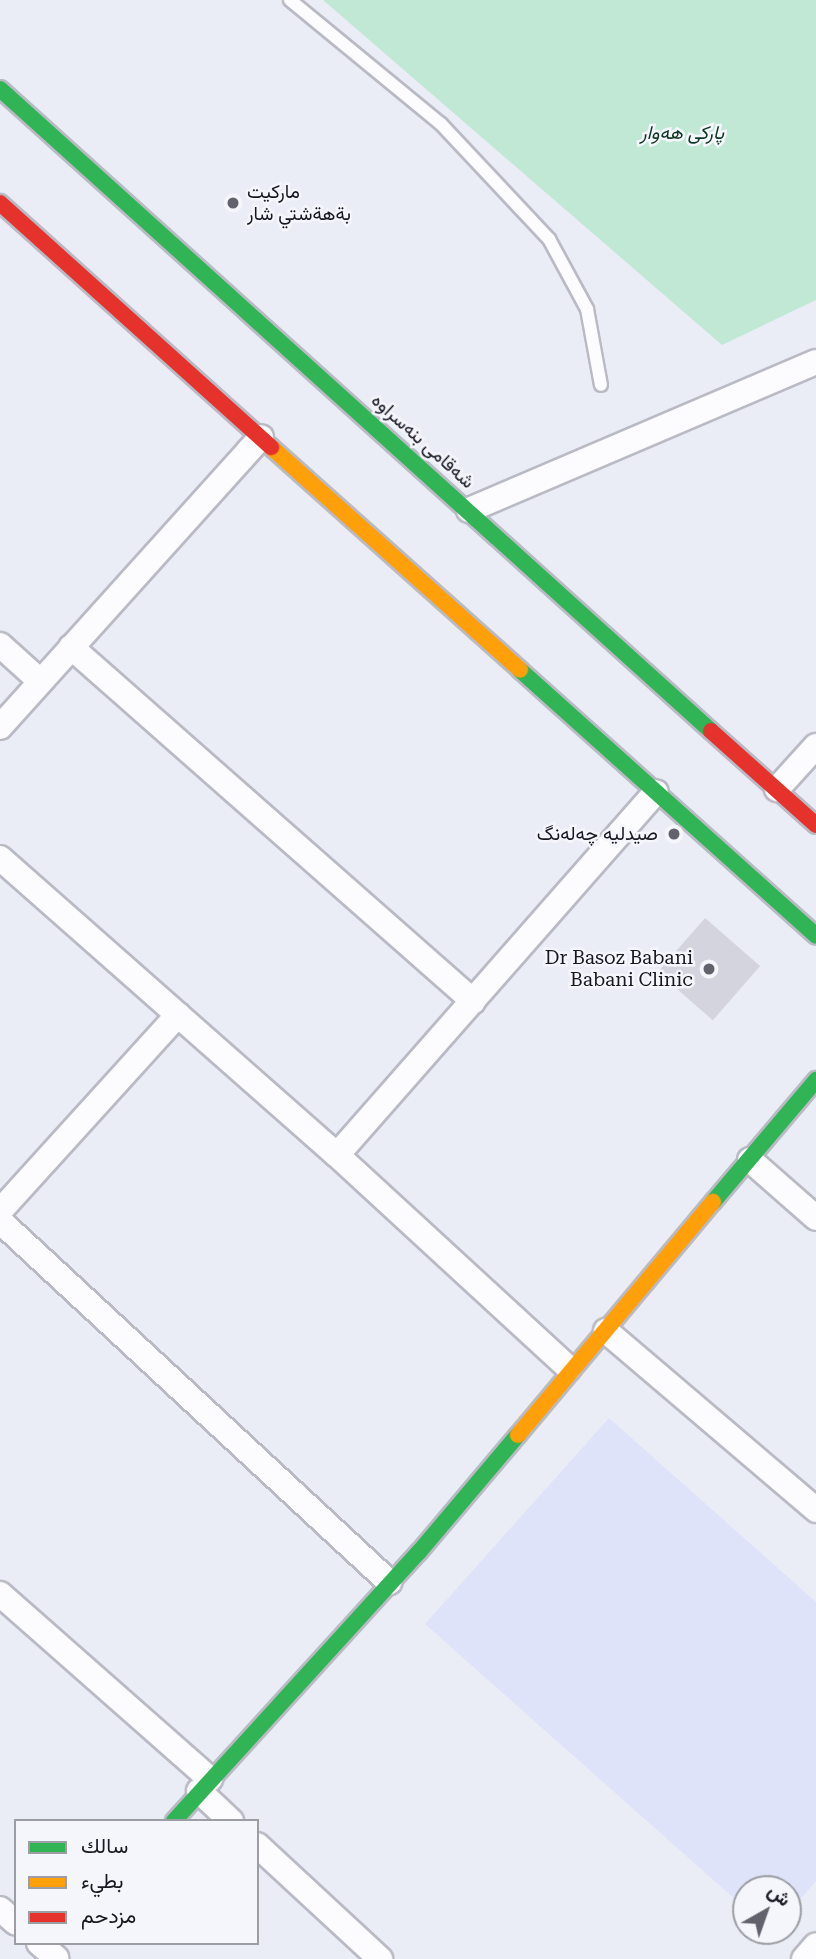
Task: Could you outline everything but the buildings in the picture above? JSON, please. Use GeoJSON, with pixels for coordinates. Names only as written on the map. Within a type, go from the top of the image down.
{"type":"FeatureCollection","features":[{"type":"Feature","properties":{"kind":"main road","name":"شەقامی بنەسراوە"},"geometry":{"type":"LineString","coordinates":[[1,92],[469,510],[816,825]]}},
{"type":"Feature","properties":{"kind":"main road"},"geometry":{"type":"LineString","coordinates":[[0,203],[816,936]]}},
{"type":"Feature","properties":{"kind":"main road"},"geometry":{"type":"LineString","coordinates":[[176,1819],[419,1552],[569,1368],[606,1331],[816,1080]]}},
{"type":"Feature","properties":{"kind":"street"},"geometry":{"type":"LineString","coordinates":[[469,510],[816,362]]}},
{"type":"Feature","properties":{"kind":"street"},"geometry":{"type":"LineString","coordinates":[[0,727],[261,437]]}},
{"type":"Feature","properties":{"kind":"street"},"geometry":{"type":"LineString","coordinates":[[0,645],[40,681]]}},
{"type":"Feature","properties":{"kind":"street"},"geometry":{"type":"LineString","coordinates":[[71,647],[473,1001]]}},
{"type":"Feature","properties":{"kind":"street"},"geometry":{"type":"LineString","coordinates":[[777,789],[816,746]]}},
{"type":"Feature","properties":{"kind":"street"},"geometry":{"type":"LineString","coordinates":[[337,1155],[656,792]]}},
{"type":"Feature","properties":{"kind":"street"},"geometry":{"type":"LineString","coordinates":[[0,858],[337,1155],[569,1368]]}},
{"type":"Feature","properties":{"kind":"street"},"geometry":{"type":"LineString","coordinates":[[0,1211],[178,1014]]}},
{"type":"Feature","properties":{"kind":"street"},"geometry":{"type":"LineString","coordinates":[[750,1160],[816,1218]]}},
{"type":"Feature","properties":{"kind":"street"},"geometry":{"type":"LineString","coordinates":[[0,1221],[389,1582]]}},
{"type":"Feature","properties":{"kind":"street"},"geometry":{"type":"LineString","coordinates":[[606,1331],[816,1510]]}},
{"type":"Feature","properties":{"kind":"street"},"geometry":{"type":"LineString","coordinates":[[0,1594],[205,1785],[230,1819]]}},
{"type":"Feature","properties":{"kind":"street"},"geometry":{"type":"LineString","coordinates":[[259,1847],[380,1959]]}},
{"type":"Feature","properties":{"kind":"street"},"geometry":{"type":"LineString","coordinates":[[0,1909],[14,1921]]}},
{"type":"Feature","properties":{"kind":"street"},"geometry":{"type":"LineString","coordinates":[[804,1959],[816,1945]]}},
{"type":"Feature","properties":{"kind":"lane"},"geometry":{"type":"LineString","coordinates":[[290,0],[441,124],[549,239],[587,309],[601,385]]}},
{"type":"Feature","properties":{"kind":"shaded area"},"geometry":{"type":"Polygon","coordinates":[[[609,1418],[816,1602],[816,1881],[802,1897],[802,1875],[732,1875],[732,1897],[425,1624],[609,1418]]]}},
{"type":"Feature","properties":{"kind":"green space","name":"پارکی هەوار"},"geometry":{"type":"Polygon","coordinates":[[[323,0],[816,0],[816,300],[722,345],[323,0]]]}},
{"type":"Feature","properties":{"kind":"traffic: fast"},"geometry":{"type":"LineString","coordinates":[[0,89],[711,731]]}},
{"type":"Feature","properties":{"kind":"traffic: fast"},"geometry":{"type":"LineString","coordinates":[[520,670],[816,936]]}},
{"type":"Feature","properties":{"kind":"traffic: fast"},"geometry":{"type":"LineString","coordinates":[[713,1202],[816,1080]]}},
{"type":"Feature","properties":{"kind":"traffic: fast"},"geometry":{"type":"LineString","coordinates":[[176,1819],[419,1552],[518,1435]]}},
{"type":"Feature","properties":{"kind":"traffic: slow"},"geometry":{"type":"LineString","coordinates":[[271,447],[520,670]]}},
{"type":"Feature","properties":{"kind":"traffic: slow"},"geometry":{"type":"LineString","coordinates":[[518,1435],[713,1202]]}},
{"type":"Feature","properties":{"kind":"traffic: jam"},"geometry":{"type":"LineString","coordinates":[[0,203],[271,447]]}},
{"type":"Feature","properties":{"kind":"traffic: jam"},"geometry":{"type":"LineString","coordinates":[[711,731],[816,825]]}},
{"type":"Feature","properties":{"kind":"place","name":"ماركيت بةهةشتي شار"},"geometry":{"type":"Point","coordinates":[233,203]}},
{"type":"Feature","properties":{"kind":"place","name":"صیدلیە چەلەنگ"},"geometry":{"type":"Point","coordinates":[674,834]}},
{"type":"Feature","properties":{"kind":"place","name":"Dr Basoz Babani Babani Clinic"},"geometry":{"type":"Point","coordinates":[709,969]}}]}
